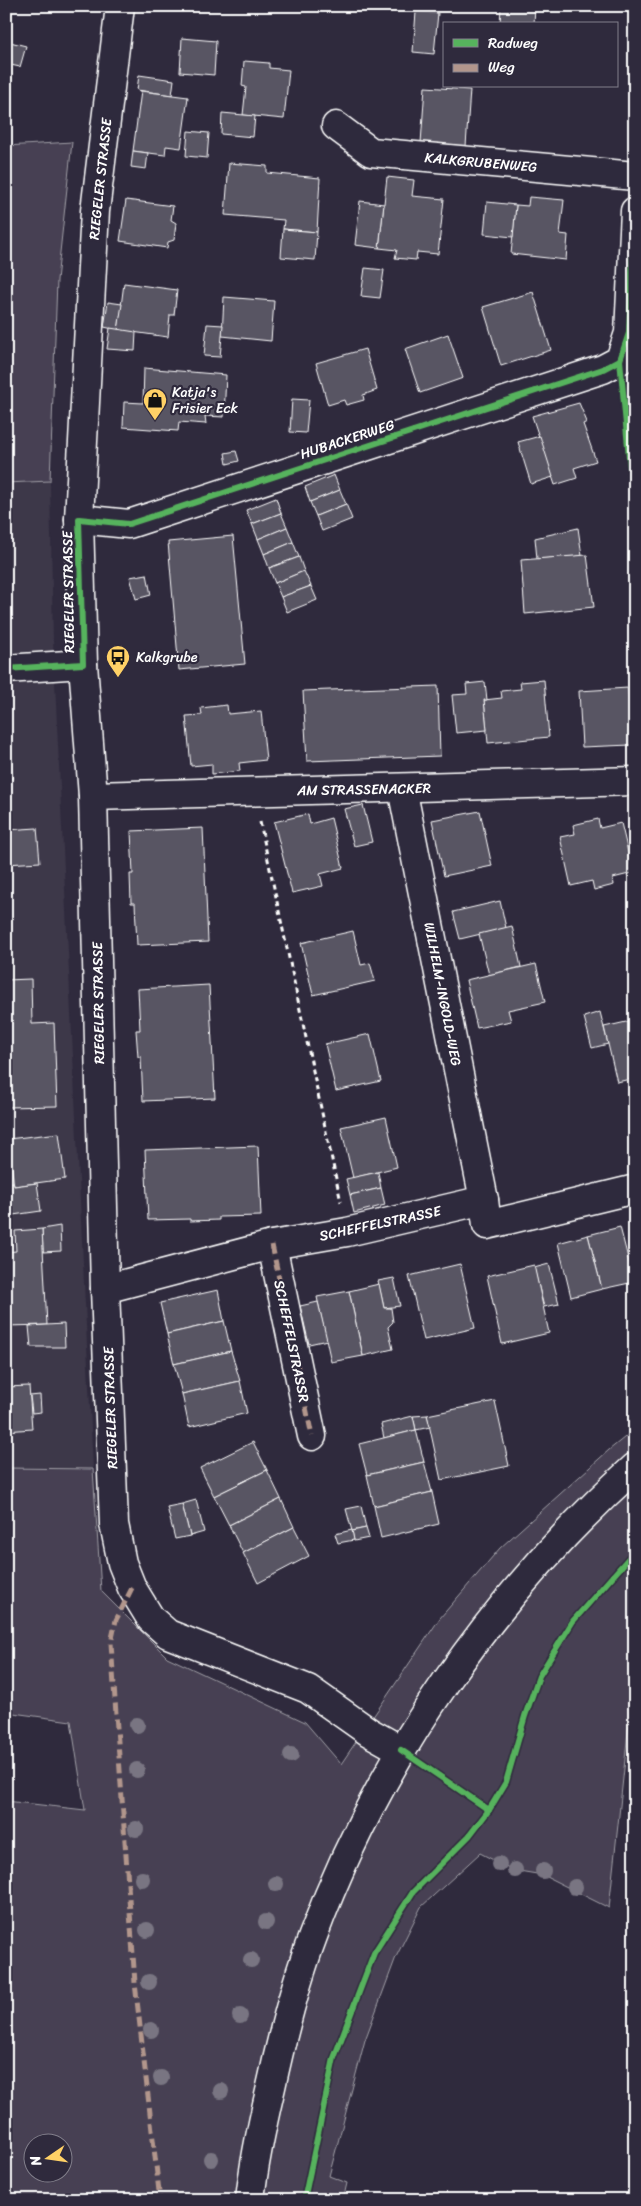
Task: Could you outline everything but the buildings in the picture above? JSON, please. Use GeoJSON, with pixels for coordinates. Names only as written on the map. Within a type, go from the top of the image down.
{"type":"FeatureCollection","features":[{"type":"Feature","properties":{"kind":"street","name":"RIEGELER STRASSE"},"geometry":{"type":"LineString","coordinates":[[120,6],[95,211],[79,519],[83,664],[93,796],[105,1289],[114,1524],[122,1562],[132,1588],[151,1619],[168,1634],[308,1689],[369,1732],[402,1750]]}},
{"type":"Feature","properties":{"kind":"street","name":"KALKGRUBENWEG"},"geometry":{"type":"LineString","coordinates":[[336,126],[371,152],[635,176]]}},
{"type":"Feature","properties":{"kind":"street","name":"HUBACKERWEG"},"geometry":{"type":"LineString","coordinates":[[79,519],[129,524],[603,369],[620,360],[629,333],[635,211]]}},
{"type":"Feature","properties":{"kind":"street"},"geometry":{"type":"LineString","coordinates":[[6,669],[83,664]]}},
{"type":"Feature","properties":{"kind":"street","name":"AM STRASSENACKER"},"geometry":{"type":"LineString","coordinates":[[93,796],[635,782]]}},
{"type":"Feature","properties":{"kind":"street","name":"WILHELM-INGOLD-WEG"},"geometry":{"type":"LineString","coordinates":[[402,788],[484,1200]]}},
{"type":"Feature","properties":{"kind":"street"},"geometry":{"type":"LineString","coordinates":[[484,1200],[487,1225],[635,1189]]}},
{"type":"Feature","properties":{"kind":"street","name":"SCHEFFELSTRASSE"},"geometry":{"type":"LineString","coordinates":[[105,1289],[272,1245],[347,1232],[484,1200]]}},
{"type":"Feature","properties":{"kind":"street","name":"SCHEFFELSTRASSR"},"geometry":{"type":"LineString","coordinates":[[272,1245],[312,1436]]}},
{"type":"Feature","properties":{"kind":"street"},"geometry":{"type":"LineString","coordinates":[[250,2200],[254,2159],[280,2045],[313,1936],[355,1836],[402,1750],[443,1687],[494,1616],[608,1490],[635,1467]]}},
{"type":"Feature","properties":{"kind":"path"},"geometry":{"type":"LineString","coordinates":[[254,792],[347,1232]]}},
{"type":"Feature","properties":{"kind":"shaded area"},"geometry":{"type":"Polygon","coordinates":[[[72,142],[57,280],[50,481],[6,483],[6,146],[72,142]]]}},
{"type":"Feature","properties":{"kind":"shaded area"},"geometry":{"type":"Polygon","coordinates":[[[50,481],[53,641],[93,1469],[6,1468],[6,483],[50,481]]]}},
{"type":"Feature","properties":{"kind":"shaded area"},"geometry":{"type":"Polygon","coordinates":[[[635,1429],[633,1685],[609,1908],[543,1875],[513,1870],[480,1853],[421,1907],[396,1957],[365,2040],[329,2176],[347,2183],[343,2200],[6,2200],[6,1801],[85,1810],[71,1721],[6,1712],[6,1468],[93,1469],[101,1591],[167,1657],[305,1722],[341,1764],[440,1618],[500,1548],[635,1429]]]}},
{"type":"Feature","properties":{"kind":"marked path"},"geometry":{"type":"LineString","coordinates":[[272,1245],[312,1436]]}},
{"type":"Feature","properties":{"kind":"marked path"},"geometry":{"type":"LineString","coordinates":[[132,1588],[116,1620],[111,1643],[135,1983],[160,2200]]}},
{"type":"Feature","properties":{"kind":"cycle path"},"geometry":{"type":"LineString","coordinates":[[635,211],[629,333],[620,360],[635,522]]}},
{"type":"Feature","properties":{"kind":"cycle path"},"geometry":{"type":"LineString","coordinates":[[6,669],[83,664],[79,519],[129,524],[603,369],[620,360]]}},
{"type":"Feature","properties":{"kind":"cycle path"},"geometry":{"type":"LineString","coordinates":[[304,2200],[334,2058],[374,1953],[413,1892],[469,1836],[489,1810],[506,1782],[539,1676],[573,1621],[635,1551]]}},
{"type":"Feature","properties":{"kind":"cycle path"},"geometry":{"type":"LineString","coordinates":[[401,1750],[489,1810]]}},
{"type":"Feature","properties":{"kind":"place","name":"Katja's Frisier Eck"},"geometry":{"type":"Point","coordinates":[155,421]}},
{"type":"Feature","properties":{"kind":"place","name":"Kalkgrube"},"geometry":{"type":"Point","coordinates":[118,678]}}]}
